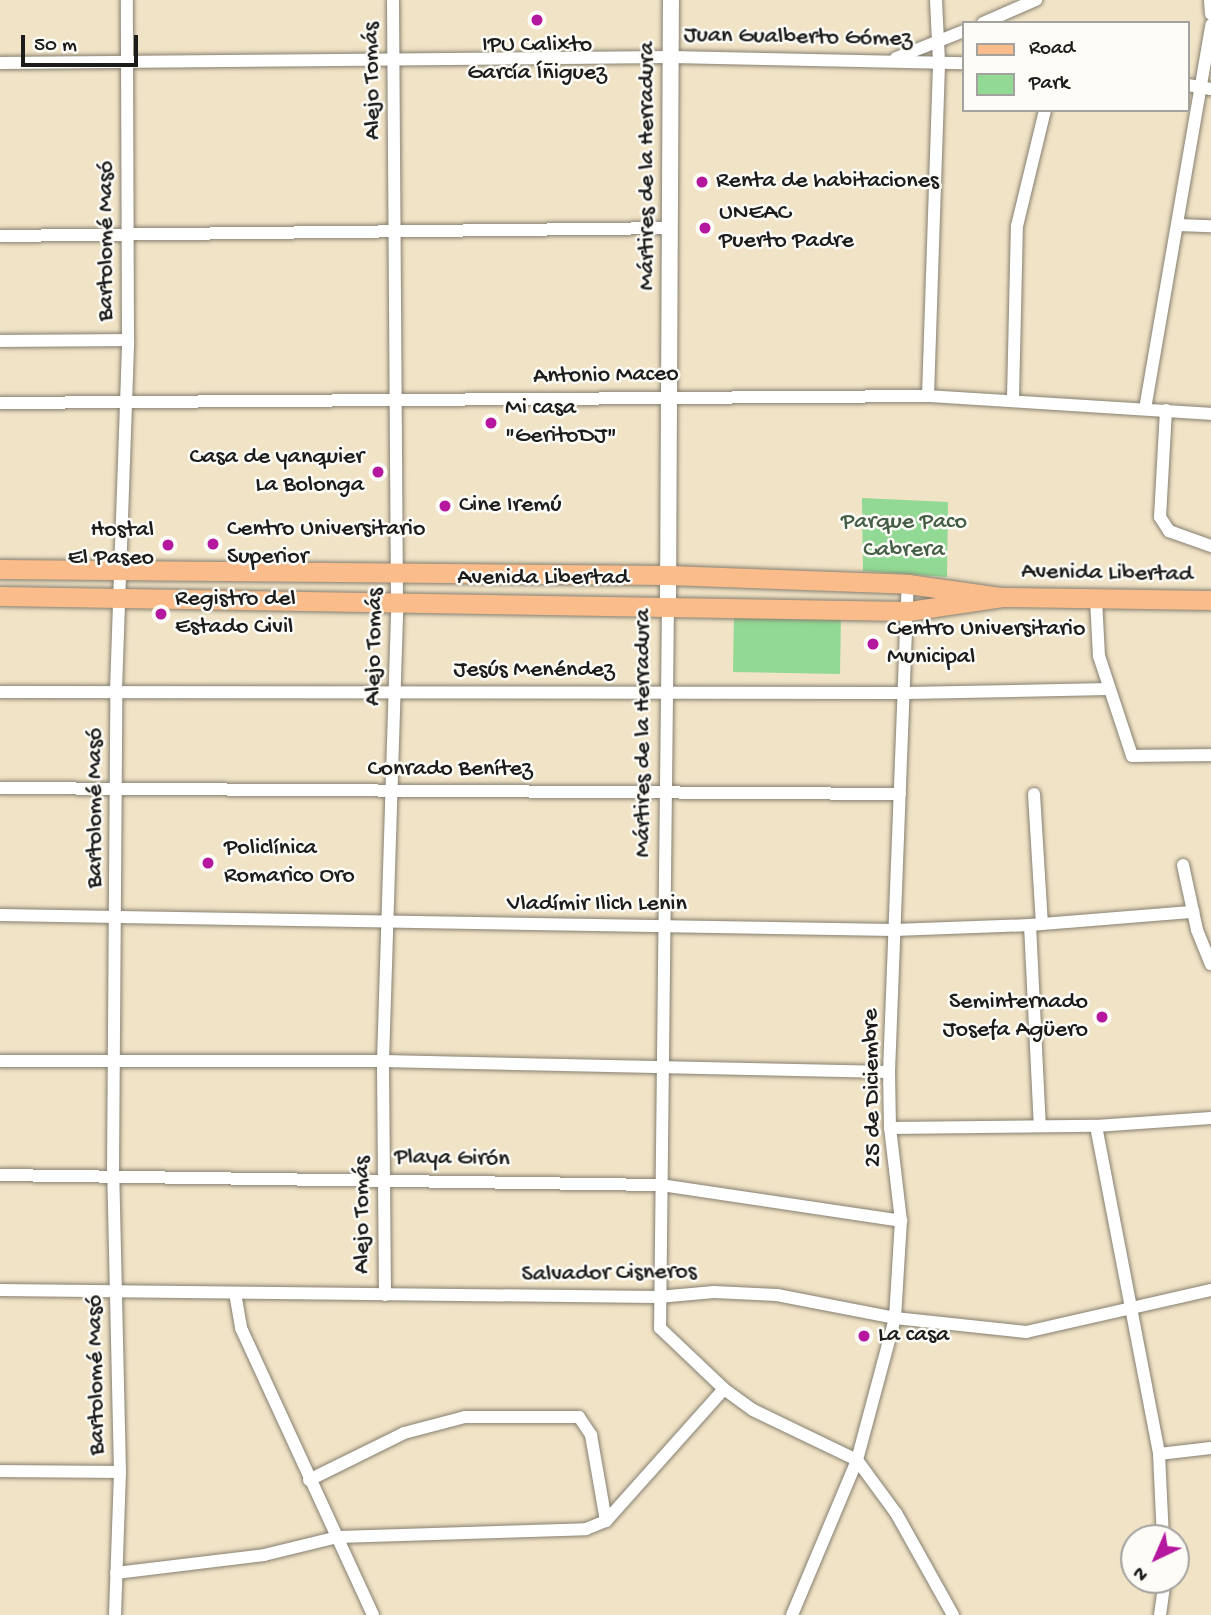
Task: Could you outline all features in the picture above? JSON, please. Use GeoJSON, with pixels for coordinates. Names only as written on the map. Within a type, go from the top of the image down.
{"type":"FeatureCollection","features":[{"type":"Feature","properties":{"kind":"main road","name":"Avenida Libertad"},"geometry":{"type":"LineString","coordinates":[[0,569],[668,575],[908,584],[1002,597],[1211,600]]}},
{"type":"Feature","properties":{"kind":"main road","name":"Avenida Libertad"},"geometry":{"type":"LineString","coordinates":[[0,596],[121,600],[668,604],[908,611],[1002,597]]}},
{"type":"Feature","properties":{"kind":"street","name":"Bartolomé Masó"},"geometry":{"type":"LineString","coordinates":[[115,1615],[120,1472],[113,1174],[117,690],[128,340],[127,0]]}},
{"type":"Feature","properties":{"kind":"street","name":"Alejo Tomás"},"geometry":{"type":"LineString","coordinates":[[384,1295],[383,1061],[394,792],[397,603],[393,0]]}},
{"type":"Feature","properties":{"kind":"street","name":"Mártires de la Herradura"},"geometry":{"type":"LineString","coordinates":[[671,0],[664,927],[666,1065],[658,1297],[660,1328],[724,1389],[754,1410],[857,1460]]}},
{"type":"Feature","properties":{"kind":"street"},"geometry":{"type":"LineString","coordinates":[[928,396],[939,62],[936,0]]}},
{"type":"Feature","properties":{"kind":"street"},"geometry":{"type":"LineString","coordinates":[[988,21],[1036,0]]}},
{"type":"Feature","properties":{"kind":"street"},"geometry":{"type":"LineString","coordinates":[[1210,0],[1211,14]]}},
{"type":"Feature","properties":{"kind":"street"},"geometry":{"type":"LineString","coordinates":[[1145,409],[1178,225],[1207,88],[1211,25]]}},
{"type":"Feature","properties":{"kind":"street"},"geometry":{"type":"LineString","coordinates":[[889,60],[937,44],[962,32]]}},
{"type":"Feature","properties":{"kind":"street","name":"Juan Gualberto Gómez"},"geometry":{"type":"LineString","coordinates":[[0,62],[671,57],[962,63]]}},
{"type":"Feature","properties":{"kind":"street"},"geometry":{"type":"LineString","coordinates":[[1013,398],[1017,226],[1045,112]]}},
{"type":"Feature","properties":{"kind":"street"},"geometry":{"type":"LineString","coordinates":[[1178,225],[1211,226]]}},
{"type":"Feature","properties":{"kind":"street"},"geometry":{"type":"LineString","coordinates":[[0,236],[129,232],[670,228]]}},
{"type":"Feature","properties":{"kind":"street"},"geometry":{"type":"LineString","coordinates":[[0,341],[128,340]]}},
{"type":"Feature","properties":{"kind":"street","name":"Antonio Maceo"},"geometry":{"type":"LineString","coordinates":[[0,403],[928,396],[1013,398],[1211,414]]}},
{"type":"Feature","properties":{"kind":"street"},"geometry":{"type":"LineString","coordinates":[[1166,410],[1160,517],[1169,531],[1211,546]]}},
{"type":"Feature","properties":{"kind":"street","name":"25 de Diciembre"},"geometry":{"type":"LineString","coordinates":[[792,1615],[857,1460],[895,1318],[901,1220],[890,1128],[889,1072],[906,694],[908,584]]}},
{"type":"Feature","properties":{"kind":"street"},"geometry":{"type":"LineString","coordinates":[[1096,599],[1100,656],[1132,756],[1211,755]]}},
{"type":"Feature","properties":{"kind":"street","name":"Jesús Menéndez"},"geometry":{"type":"LineString","coordinates":[[0,692],[117,690],[906,694],[1109,690]]}},
{"type":"Feature","properties":{"kind":"street","name":"Conrado Benítez"},"geometry":{"type":"LineString","coordinates":[[0,788],[394,792],[667,789],[900,794]]}},
{"type":"Feature","properties":{"kind":"street"},"geometry":{"type":"LineString","coordinates":[[1034,794],[1040,1126]]}},
{"type":"Feature","properties":{"kind":"street"},"geometry":{"type":"LineString","coordinates":[[1182,865],[1193,912],[1211,964]]}},
{"type":"Feature","properties":{"kind":"street","name":"Vladímir Ilich Lenin"},"geometry":{"type":"LineString","coordinates":[[0,915],[387,925],[894,930],[1036,924],[1193,912]]}},
{"type":"Feature","properties":{"kind":"street"},"geometry":{"type":"LineString","coordinates":[[0,1061],[383,1061],[666,1065],[889,1072]]}},
{"type":"Feature","properties":{"kind":"street"},"geometry":{"type":"LineString","coordinates":[[890,1128],[1096,1125],[1211,1118]]}},
{"type":"Feature","properties":{"kind":"street"},"geometry":{"type":"LineString","coordinates":[[1096,1125],[1159,1454],[1162,1524]]}},
{"type":"Feature","properties":{"kind":"street","name":"Playa Girón"},"geometry":{"type":"LineString","coordinates":[[0,1175],[383,1178],[661,1185],[901,1220]]}},
{"type":"Feature","properties":{"kind":"street","name":"Salvador Cisneros"},"geometry":{"type":"LineString","coordinates":[[0,1290],[658,1297],[714,1293],[777,1295],[895,1318],[1026,1332],[1211,1290]]}},
{"type":"Feature","properties":{"kind":"street"},"geometry":{"type":"LineString","coordinates":[[235,1293],[241,1328],[373,1615]]}},
{"type":"Feature","properties":{"kind":"street"},"geometry":{"type":"LineString","coordinates":[[116,1573],[264,1555],[338,1537],[586,1529],[606,1521],[724,1389]]}},
{"type":"Feature","properties":{"kind":"street"},"geometry":{"type":"LineString","coordinates":[[309,1480],[404,1433],[465,1417],[579,1417],[591,1436],[595,1475],[606,1521]]}},
{"type":"Feature","properties":{"kind":"street"},"geometry":{"type":"LineString","coordinates":[[1159,1454],[1211,1448]]}},
{"type":"Feature","properties":{"kind":"street"},"geometry":{"type":"LineString","coordinates":[[857,1460],[896,1513],[953,1615]]}},
{"type":"Feature","properties":{"kind":"street"},"geometry":{"type":"LineString","coordinates":[[0,1471],[120,1472]]}},
{"type":"Feature","properties":{"kind":"street"},"geometry":{"type":"LineString","coordinates":[[1160,1615],[1163,1594]]}},
{"type":"Feature","properties":{"kind":"green space","name":"Parque Paco Cabrera"},"geometry":{"type":"Polygon","coordinates":[[[862,498],[948,502],[947,577],[863,571],[862,498]]]}},
{"type":"Feature","properties":{"kind":"green space"},"geometry":{"type":"Polygon","coordinates":[[[734,613],[841,616],[840,674],[733,672],[734,613]]]}},
{"type":"Feature","properties":{"kind":"place","name":"IPU Calixto García Íñiguez"},"geometry":{"type":"Point","coordinates":[537,20]}},
{"type":"Feature","properties":{"kind":"place","name":"Renta de habitaciones"},"geometry":{"type":"Point","coordinates":[702,182]}},
{"type":"Feature","properties":{"kind":"place","name":"UNEAC Puerto Padre"},"geometry":{"type":"Point","coordinates":[705,228]}},
{"type":"Feature","properties":{"kind":"place","name":"Mi casa \"GeritoDJ\""},"geometry":{"type":"Point","coordinates":[491,423]}},
{"type":"Feature","properties":{"kind":"place","name":"Casa de yanquier La Bolonga"},"geometry":{"type":"Point","coordinates":[378,472]}},
{"type":"Feature","properties":{"kind":"place","name":"Cine Iremú"},"geometry":{"type":"Point","coordinates":[445,506]}},
{"type":"Feature","properties":{"kind":"place","name":"Centro Universitario Superior"},"geometry":{"type":"Point","coordinates":[213,544]}},
{"type":"Feature","properties":{"kind":"place","name":"Hostal El Paseo"},"geometry":{"type":"Point","coordinates":[168,545]}},
{"type":"Feature","properties":{"kind":"place","name":"Registro del Estado Civil"},"geometry":{"type":"Point","coordinates":[161,614]}},
{"type":"Feature","properties":{"kind":"place","name":"Centro Universitario Municipal"},"geometry":{"type":"Point","coordinates":[873,644]}},
{"type":"Feature","properties":{"kind":"place","name":"Policlínica Romarico Oro"},"geometry":{"type":"Point","coordinates":[208,863]}},
{"type":"Feature","properties":{"kind":"place","name":"Seminternado Josefa Agüero"},"geometry":{"type":"Point","coordinates":[1102,1017]}},
{"type":"Feature","properties":{"kind":"place","name":"La casa"},"geometry":{"type":"Point","coordinates":[864,1336]}}]}
